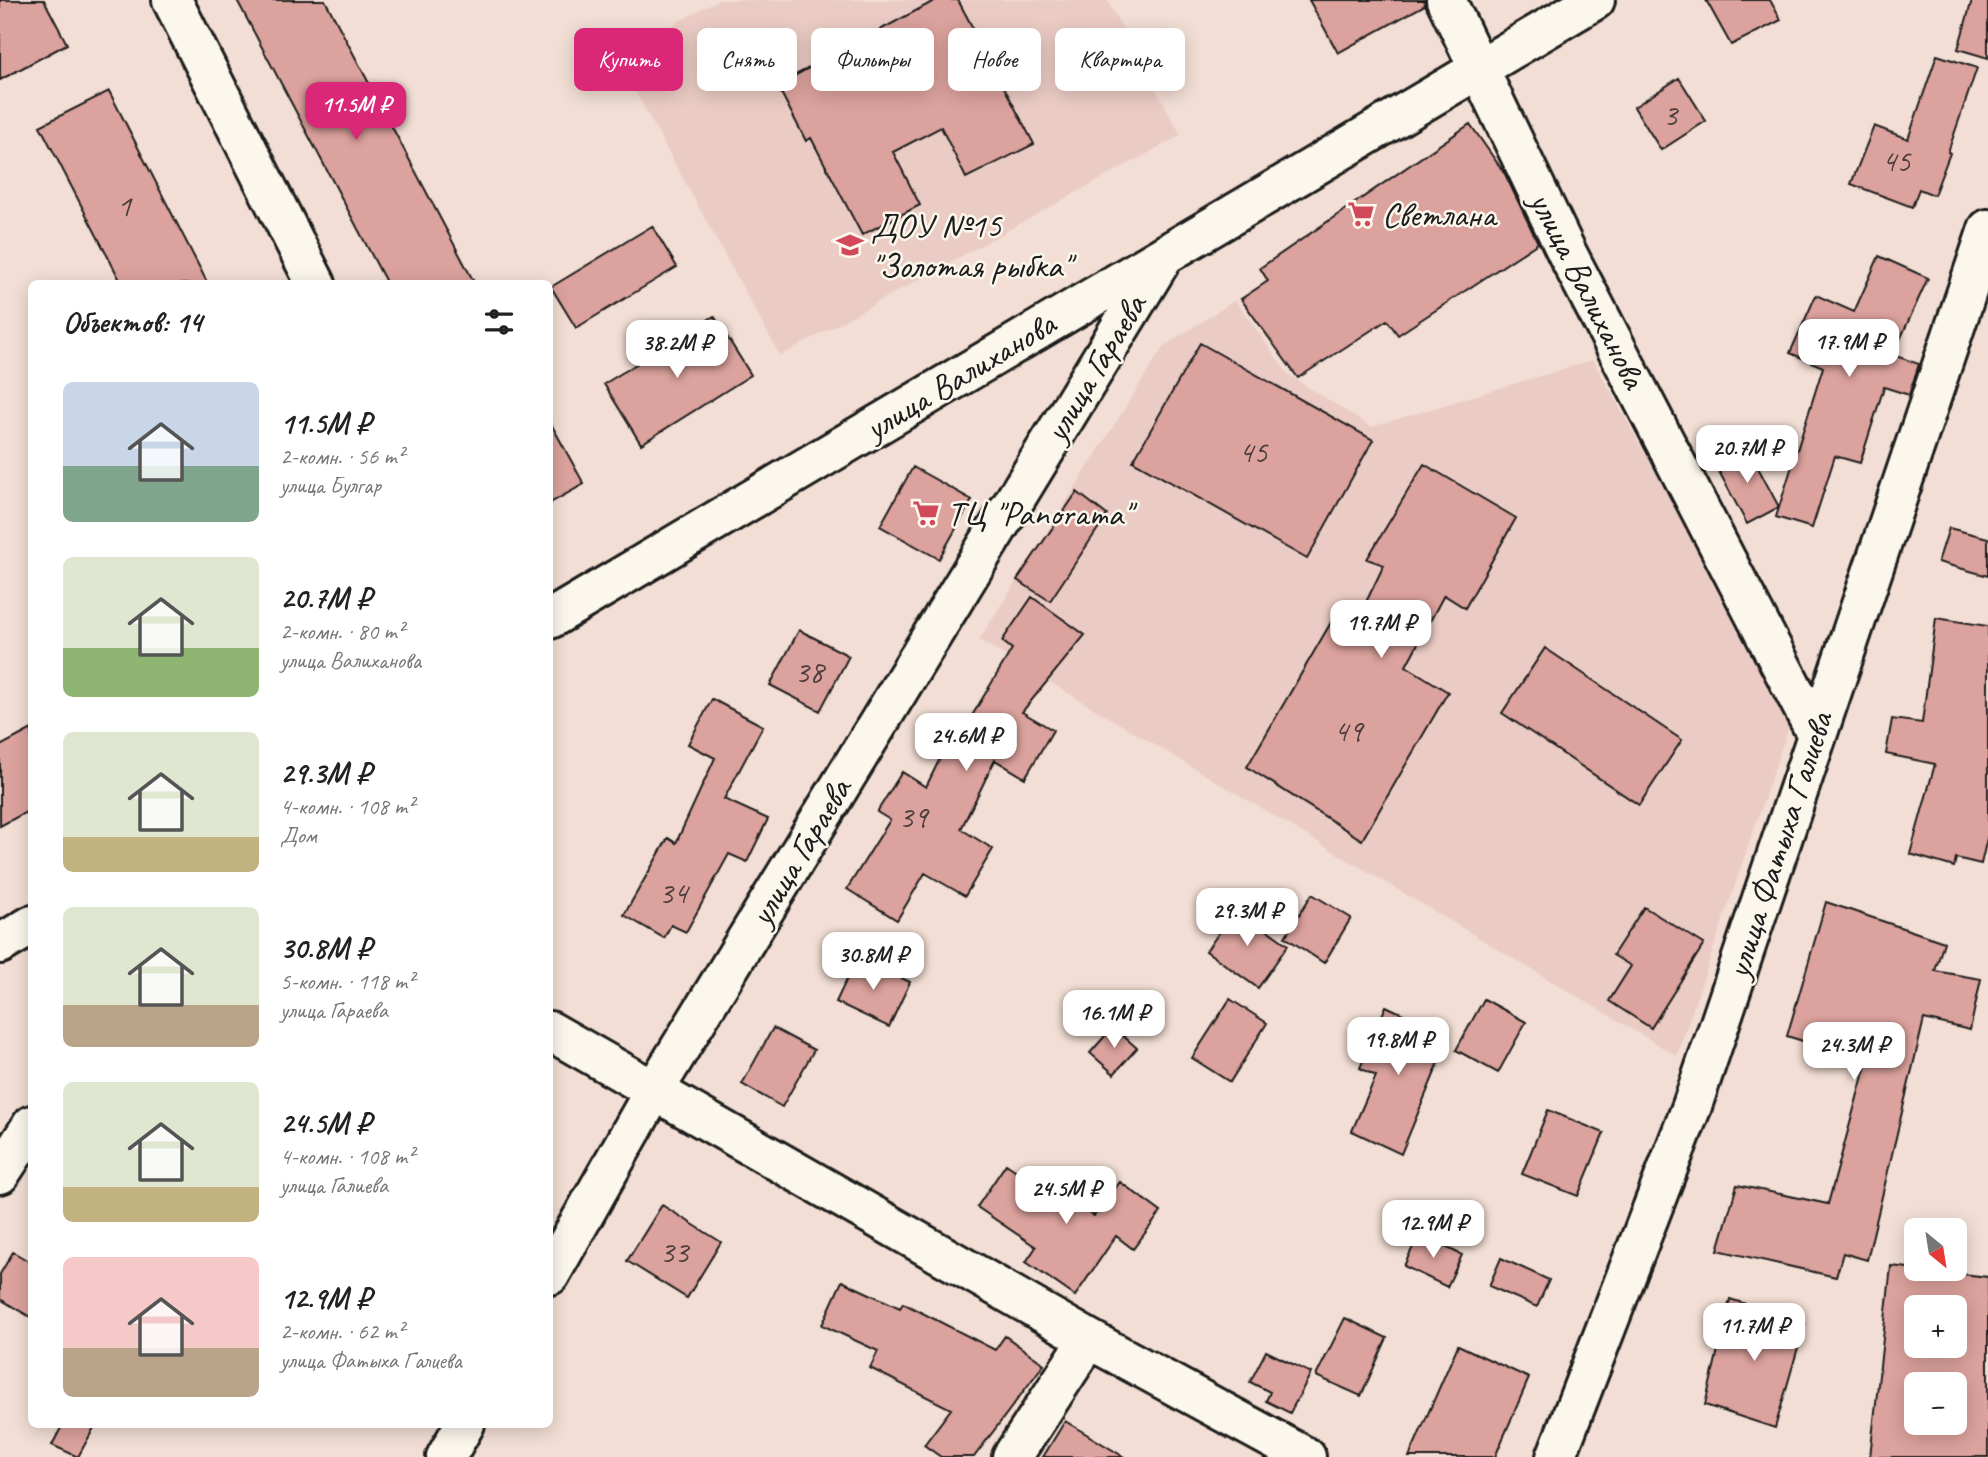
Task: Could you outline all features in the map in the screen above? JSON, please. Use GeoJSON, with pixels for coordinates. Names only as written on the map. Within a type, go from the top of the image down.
{"type":"FeatureCollection","features":[{"type":"Feature","properties":{"kind":"street"},"geometry":{"type":"LineString","coordinates":[[172,0],[314,280]]}},
{"type":"Feature","properties":{"kind":"street","name":"улица Валиханова"},"geometry":{"type":"LineString","coordinates":[[1447,0],[1567,253],[1816,733]]}},
{"type":"Feature","properties":{"kind":"street","name":"улица Валиханова"},"geometry":{"type":"LineString","coordinates":[[553,617],[1595,0]]}},
{"type":"Feature","properties":{"kind":"street","name":"улица Фатыха Галиева"},"geometry":{"type":"LineString","coordinates":[[1556,1457],[1692,1106],[1988,229]]}},
{"type":"Feature","properties":{"kind":"street","name":"улица Гараева"},"geometry":{"type":"LineString","coordinates":[[553,1270],[655,1089],[1165,254]]}},
{"type":"Feature","properties":{"kind":"street"},"geometry":{"type":"LineString","coordinates":[[0,944],[28,927]]}},
{"type":"Feature","properties":{"kind":"street"},"geometry":{"type":"LineString","coordinates":[[553,1033],[1089,1339],[1306,1457]]}},
{"type":"Feature","properties":{"kind":"street"},"geometry":{"type":"LineString","coordinates":[[0,1174],[28,1131]]}},
{"type":"Feature","properties":{"kind":"street"},"geometry":{"type":"LineString","coordinates":[[1012,1457],[1089,1339]]}},
{"type":"Feature","properties":{"kind":"street"},"geometry":{"type":"LineString","coordinates":[[446,1457],[463,1428]]}},
{"type":"Feature","properties":{"kind":"shaded area","name":"ДОУ №15 \"Золотая рыбка\""},"geometry":{"type":"Polygon","coordinates":[[[718,0],[1107,0],[1122,28],[1055,28],[1055,91],[1157,91],[1181,135],[780,356],[635,91],[683,91],[683,28],[667,28],[718,0]]]}},
{"type":"Feature","properties":{"kind":"shaded area"},"geometry":{"type":"Polygon","coordinates":[[[1235,300],[1289,375],[1371,427],[1593,360],[1792,717],[1677,1056],[979,640],[1164,346],[1235,300]]]}},
{"type":"Feature","properties":{"kind":"building"},"geometry":{"type":"Polygon","coordinates":[[[0,0],[44,0],[67,44],[0,80],[0,0]]]}},
{"type":"Feature","properties":{"kind":"building"},"geometry":{"type":"Polygon","coordinates":[[[237,0],[325,0],[473,280],[385,280],[237,0]]]}},
{"type":"Feature","properties":{"kind":"building"},"geometry":{"type":"Polygon","coordinates":[[[936,0],[958,0],[973,28],[948,28],[948,91],[1006,91],[1034,144],[966,178],[941,127],[893,152],[920,205],[862,235],[811,138],[806,141],[780,91],[797,91],[797,74],[811,67],[811,91],[934,91],[934,28],[884,28],[936,0]]]}},
{"type":"Feature","properties":{"kind":"building"},"geometry":{"type":"Polygon","coordinates":[[[1309,0],[1424,0],[1425,5],[1338,53],[1309,0]]]}},
{"type":"Feature","properties":{"kind":"building"},"geometry":{"type":"Polygon","coordinates":[[[1706,0],[1770,0],[1781,20],[1731,45],[1706,0]]]}},
{"type":"Feature","properties":{"kind":"building"},"geometry":{"type":"Polygon","coordinates":[[[1972,0],[1988,0],[1988,58],[1958,49],[1972,0]]]}},
{"type":"Feature","properties":{"kind":"building"},"geometry":{"type":"Polygon","coordinates":[[[1937,55],[1977,68],[1934,195],[1919,189],[1912,207],[1851,184],[1874,126],[1908,139],[1937,55]]]}},
{"type":"Feature","properties":{"kind":"building"},"geometry":{"type":"Polygon","coordinates":[[[1679,78],[1706,121],[1661,150],[1634,107],[1679,78]]]}},
{"type":"Feature","properties":{"kind":"building"},"geometry":{"type":"Polygon","coordinates":[[[109,91],[206,280],[120,280],[40,126],[109,91]]]}},
{"type":"Feature","properties":{"kind":"building"},"geometry":{"type":"Polygon","coordinates":[[[1470,124],[1505,174],[1538,243],[1398,335],[1387,320],[1298,378],[1241,299],[1268,281],[1260,268],[1470,124]]]}},
{"type":"Feature","properties":{"kind":"building"},"geometry":{"type":"Polygon","coordinates":[[[652,226],[677,267],[576,328],[553,290],[553,286],[652,226]]]}},
{"type":"Feature","properties":{"kind":"building"},"geometry":{"type":"Polygon","coordinates":[[[1879,256],[1928,278],[1893,355],[1919,364],[1909,395],[1884,387],[1860,463],[1835,456],[1812,528],[1776,517],[1823,367],[1790,353],[1816,295],[1854,312],[1879,256]]]}},
{"type":"Feature","properties":{"kind":"building"},"geometry":{"type":"Polygon","coordinates":[[[714,316],[751,375],[641,444],[604,384],[714,316]]]}},
{"type":"Feature","properties":{"kind":"building"},"geometry":{"type":"Polygon","coordinates":[[[1200,343],[1373,440],[1307,559],[1133,461],[1200,343]]]}},
{"type":"Feature","properties":{"kind":"building"},"geometry":{"type":"Polygon","coordinates":[[[553,427],[584,484],[553,501],[553,427]]]}},
{"type":"Feature","properties":{"kind":"building"},"geometry":{"type":"Polygon","coordinates":[[[1747,447],[1779,507],[1747,524],[1715,464],[1747,447]]]}},
{"type":"Feature","properties":{"kind":"building"},"geometry":{"type":"Polygon","coordinates":[[[1424,464],[1516,518],[1465,608],[1444,595],[1406,666],[1448,692],[1362,840],[1247,767],[1333,619],[1352,631],[1384,565],[1367,559],[1424,464]]]}},
{"type":"Feature","properties":{"kind":"building","name":"ТЦ \"Panorama\""},"geometry":{"type":"Polygon","coordinates":[[[913,467],[972,500],[939,559],[880,526],[913,467]]]}},
{"type":"Feature","properties":{"kind":"building"},"geometry":{"type":"Polygon","coordinates":[[[1077,492],[1107,515],[1050,601],[1017,580],[1077,492]]]}},
{"type":"Feature","properties":{"kind":"building"},"geometry":{"type":"Polygon","coordinates":[[[1949,528],[1988,538],[1988,576],[1938,562],[1949,528]]]}},
{"type":"Feature","properties":{"kind":"building"},"geometry":{"type":"Polygon","coordinates":[[[1032,597],[1085,635],[1022,712],[1053,730],[1025,778],[995,760],[961,829],[993,849],[965,896],[925,873],[897,920],[847,889],[890,820],[877,812],[902,772],[926,787],[946,746],[952,749],[1012,649],[1002,641],[1032,597]]]}},
{"type":"Feature","properties":{"kind":"building"},"geometry":{"type":"Polygon","coordinates":[[[1936,618],[1988,626],[1988,834],[1981,864],[1956,858],[1954,867],[1910,854],[1935,764],[1886,754],[1892,719],[1922,723],[1936,618]]]}},
{"type":"Feature","properties":{"kind":"building"},"geometry":{"type":"Polygon","coordinates":[[[799,630],[849,656],[820,711],[770,685],[799,630]]]}},
{"type":"Feature","properties":{"kind":"building"},"geometry":{"type":"Polygon","coordinates":[[[1545,648],[1682,740],[1639,805],[1502,713],[1545,648]]]}},
{"type":"Feature","properties":{"kind":"building"},"geometry":{"type":"Polygon","coordinates":[[[712,699],[763,726],[724,799],[768,819],[747,862],[729,854],[686,932],[671,925],[664,938],[624,915],[668,838],[676,843],[715,758],[688,744],[712,699]]]}},
{"type":"Feature","properties":{"kind":"building"},"geometry":{"type":"Polygon","coordinates":[[[28,731],[28,811],[0,826],[0,746],[28,731]]]}},
{"type":"Feature","properties":{"kind":"building"},"geometry":{"type":"Polygon","coordinates":[[[1312,894],[1351,918],[1324,963],[1285,937],[1312,894]]]}},
{"type":"Feature","properties":{"kind":"building"},"geometry":{"type":"Polygon","coordinates":[[[1826,902],[1944,942],[1935,971],[1981,979],[1970,1030],[1924,1019],[1867,1260],[1843,1253],[1836,1277],[1718,1250],[1737,1185],[1828,1204],[1867,1061],[1787,1036],[1826,902]]]}},
{"type":"Feature","properties":{"kind":"building"},"geometry":{"type":"Polygon","coordinates":[[[1644,907],[1704,944],[1651,1028],[1609,1001],[1631,966],[1613,955],[1644,907]]]}},
{"type":"Feature","properties":{"kind":"building"},"geometry":{"type":"Polygon","coordinates":[[[1237,908],[1288,945],[1258,988],[1206,951],[1237,908]]]}},
{"type":"Feature","properties":{"kind":"building"},"geometry":{"type":"Polygon","coordinates":[[[857,957],[910,982],[889,1027],[836,1002],[857,957]]]}},
{"type":"Feature","properties":{"kind":"building"},"geometry":{"type":"Polygon","coordinates":[[[1230,999],[1267,1023],[1230,1082],[1192,1058],[1230,999]]]}},
{"type":"Feature","properties":{"kind":"building"},"geometry":{"type":"Polygon","coordinates":[[[1484,999],[1526,1022],[1498,1073],[1456,1050],[1484,999]]]}},
{"type":"Feature","properties":{"kind":"building"},"geometry":{"type":"Polygon","coordinates":[[[1386,1006],[1450,1036],[1401,1154],[1352,1131],[1376,1076],[1360,1068],[1386,1006]]]}},
{"type":"Feature","properties":{"kind":"building"},"geometry":{"type":"Polygon","coordinates":[[[1113,1027],[1137,1048],[1114,1074],[1090,1053],[1113,1027]]]}},
{"type":"Feature","properties":{"kind":"building"},"geometry":{"type":"Polygon","coordinates":[[[773,1028],[814,1050],[782,1107],[742,1084],[773,1028]]]}},
{"type":"Feature","properties":{"kind":"building"},"geometry":{"type":"Polygon","coordinates":[[[1548,1110],[1604,1133],[1578,1196],[1522,1174],[1548,1110]]]}},
{"type":"Feature","properties":{"kind":"building"},"geometry":{"type":"Polygon","coordinates":[[[1006,1164],[1066,1204],[1070,1200],[1094,1216],[1120,1182],[1161,1212],[1133,1249],[1116,1236],[1075,1296],[1026,1262],[1036,1247],[977,1207],[1006,1164]]]}},
{"type":"Feature","properties":{"kind":"building"},"geometry":{"type":"Polygon","coordinates":[[[662,1205],[721,1242],[687,1298],[627,1261],[662,1205]]]}},
{"type":"Feature","properties":{"kind":"building"},"geometry":{"type":"Polygon","coordinates":[[[1419,1234],[1462,1255],[1447,1287],[1404,1266],[1419,1234]]]}},
{"type":"Feature","properties":{"kind":"building"},"geometry":{"type":"Polygon","coordinates":[[[13,1252],[28,1261],[28,1316],[0,1299],[0,1274],[13,1252]]]}},
{"type":"Feature","properties":{"kind":"building"},"geometry":{"type":"Polygon","coordinates":[[[1501,1258],[1549,1280],[1537,1307],[1489,1286],[1501,1258]]]}},
{"type":"Feature","properties":{"kind":"building"},"geometry":{"type":"Polygon","coordinates":[[[1891,1266],[1904,1267],[1904,1281],[1967,1281],[1967,1275],[1988,1277],[1988,1457],[1870,1457],[1891,1266]]]}},
{"type":"Feature","properties":{"kind":"building"},"geometry":{"type":"Polygon","coordinates":[[[842,1281],[900,1308],[903,1303],[995,1350],[1005,1336],[1044,1364],[974,1457],[941,1457],[924,1445],[951,1409],[870,1368],[878,1351],[822,1325],[842,1281]]]}},
{"type":"Feature","properties":{"kind":"building"},"geometry":{"type":"Polygon","coordinates":[[[1730,1299],[1805,1323],[1775,1428],[1705,1405],[1730,1299]]]}},
{"type":"Feature","properties":{"kind":"building"},"geometry":{"type":"Polygon","coordinates":[[[1345,1318],[1387,1338],[1361,1396],[1316,1376],[1345,1318]]]}},
{"type":"Feature","properties":{"kind":"building"},"geometry":{"type":"Polygon","coordinates":[[[1458,1345],[1529,1378],[1495,1457],[1409,1457],[1458,1345]]]}},
{"type":"Feature","properties":{"kind":"building"},"geometry":{"type":"Polygon","coordinates":[[[1266,1351],[1311,1373],[1290,1413],[1266,1401],[1270,1392],[1250,1382],[1266,1351]]]}},
{"type":"Feature","properties":{"kind":"building"},"geometry":{"type":"Polygon","coordinates":[[[1065,1421],[1124,1457],[1043,1457],[1065,1421]]]}},
{"type":"Feature","properties":{"kind":"building"},"geometry":{"type":"Polygon","coordinates":[[[61,1428],[94,1428],[78,1457],[52,1445],[61,1428]]]}},
{"type":"Feature","properties":{"kind":"place","name":"Светлана"},"geometry":{"type":"Point","coordinates":[1361,214]}},
{"type":"Feature","properties":{"kind":"place","name":"ДОУ №15 \"Золотая рыбка\""},"geometry":{"type":"Point","coordinates":[850,245]}},
{"type":"Feature","properties":{"kind":"place","name":"ТЦ \"Panorama\""},"geometry":{"type":"Point","coordinates":[926,513]}}]}
